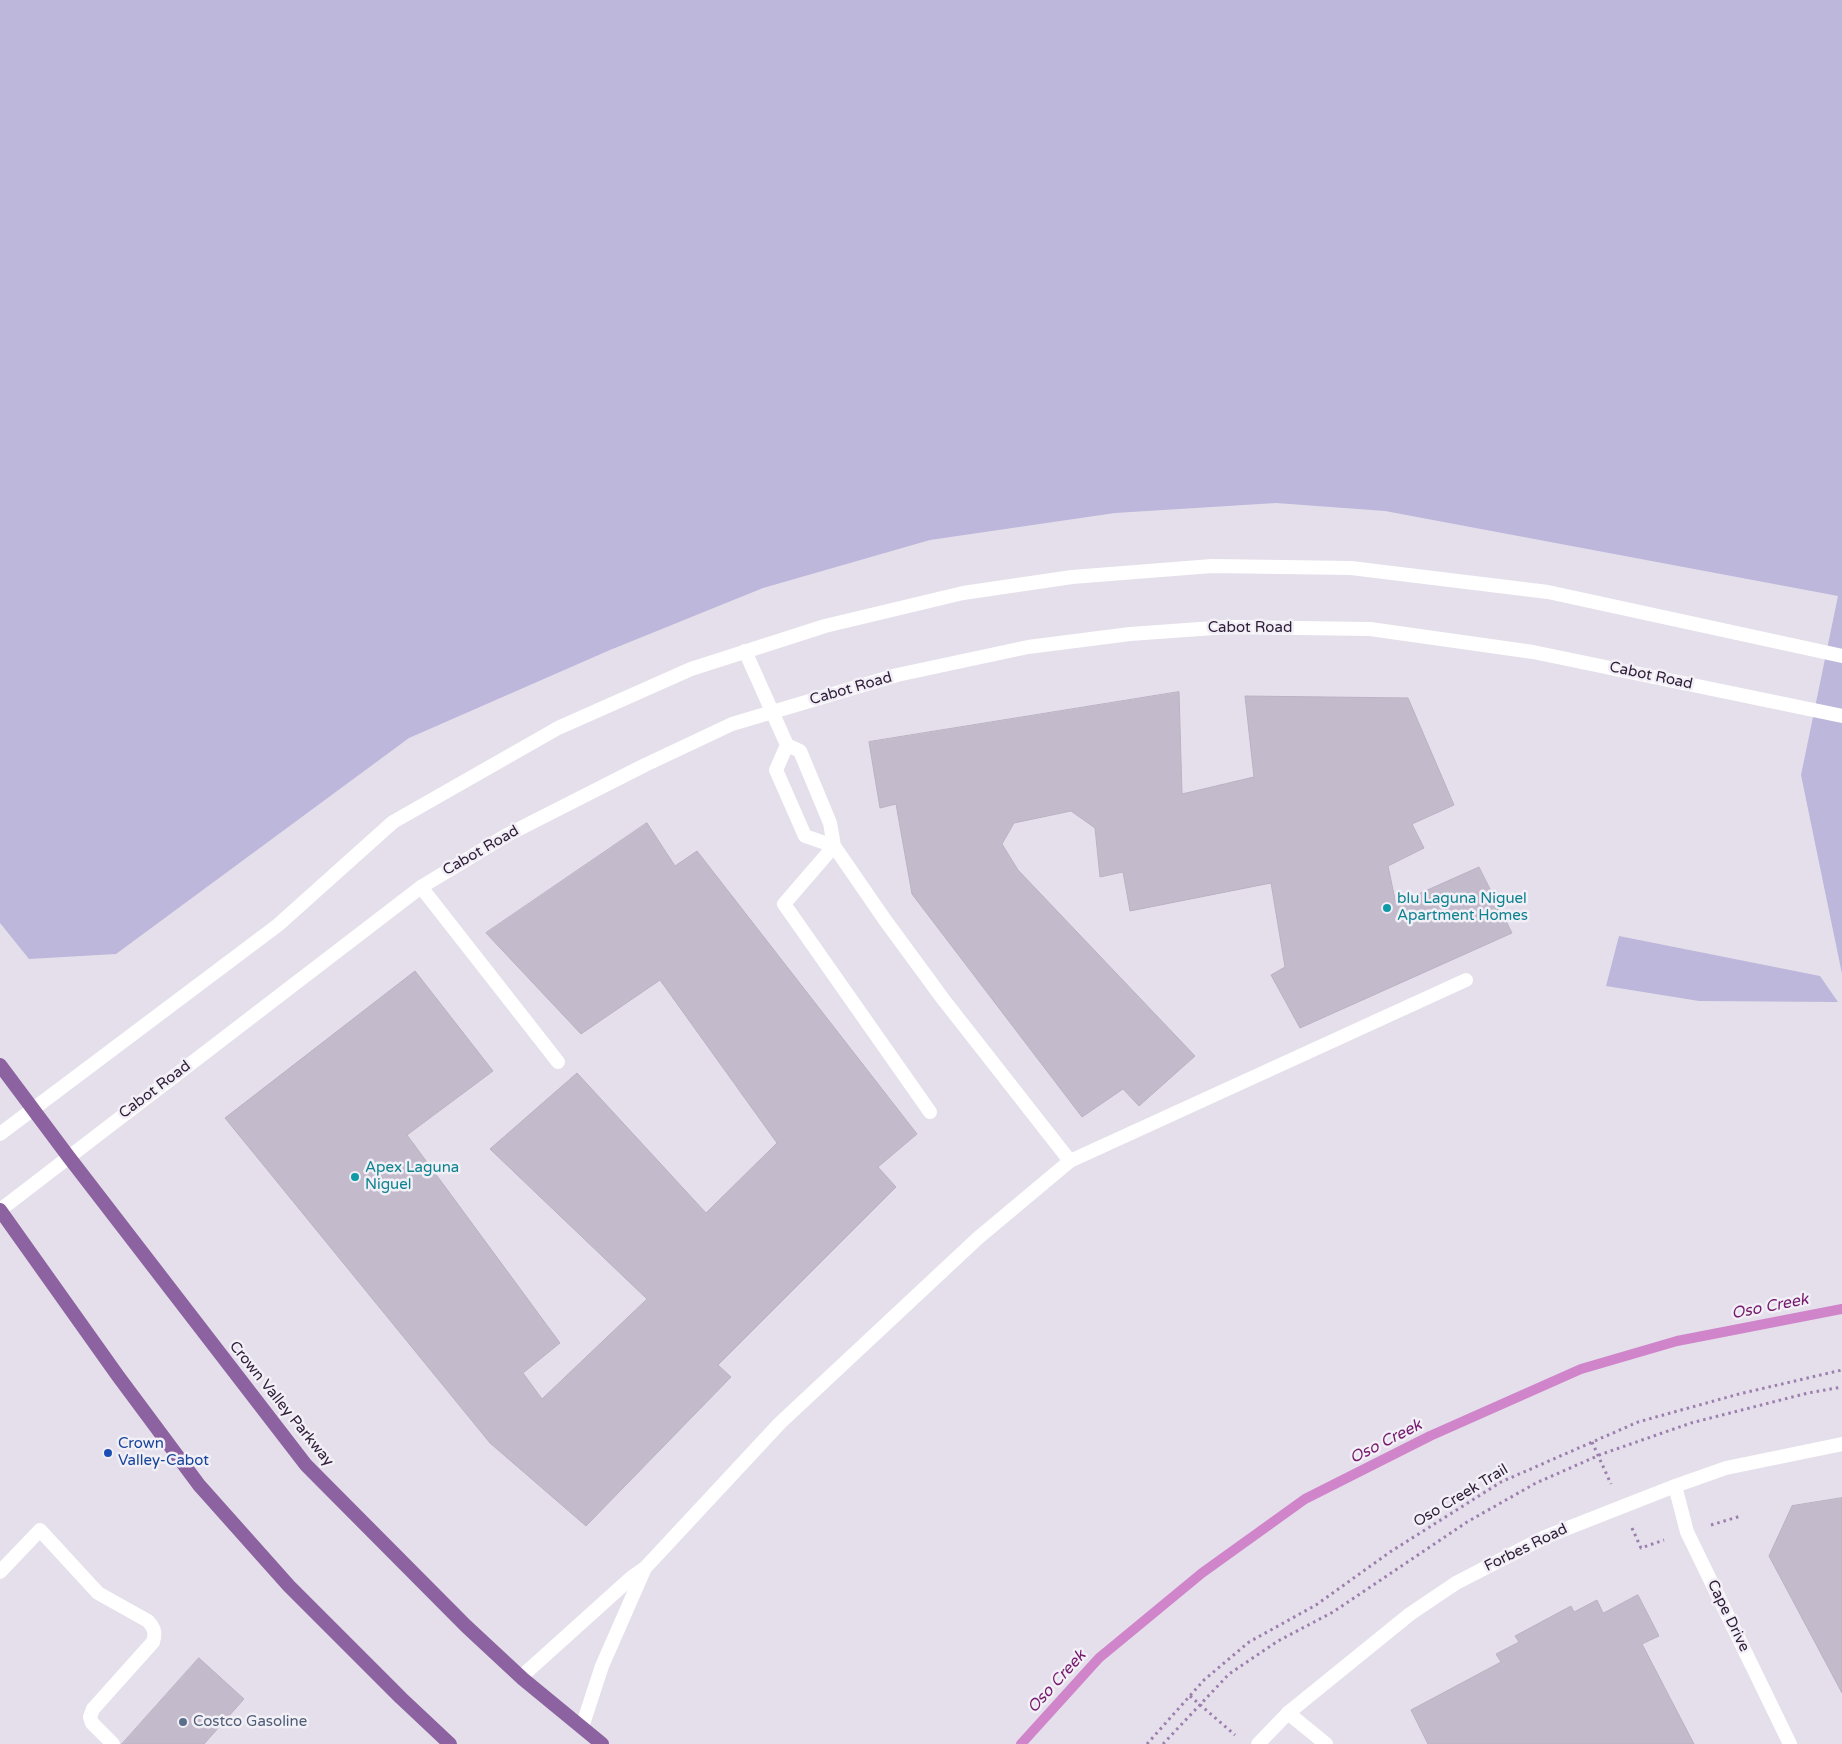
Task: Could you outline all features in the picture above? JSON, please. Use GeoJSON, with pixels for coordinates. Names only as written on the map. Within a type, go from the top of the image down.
{"type":"FeatureCollection","features":[{"type":"Feature","properties":{"kind":"main road"},"geometry":{"type":"LineString","coordinates":[[0,1134],[278,925],[393,822],[558,728],[690,669],[825,626],[963,593],[1072,577],[1212,566],[1351,568],[1548,592],[1842,656]]}},
{"type":"Feature","properties":{"kind":"main road","name":"Cabot Road"},"geometry":{"type":"LineString","coordinates":[[0,1210],[421,887],[508,835],[645,765],[732,724],[897,675],[1028,647],[1130,634],[1228,627],[1370,629],[1533,652],[1842,716]]}},
{"type":"Feature","properties":{"kind":"main road"},"geometry":{"type":"LineString","coordinates":[[745,651],[787,745],[800,750],[830,823],[834,846],[943,1000],[1070,1161]]}},
{"type":"Feature","properties":{"kind":"main road"},"geometry":{"type":"LineString","coordinates":[[787,745],[776,770],[805,836],[834,846]]}},
{"type":"Feature","properties":{"kind":"main road"},"geometry":{"type":"LineString","coordinates":[[834,846],[784,904],[930,1112]]}},
{"type":"Feature","properties":{"kind":"main road"},"geometry":{"type":"LineString","coordinates":[[421,887],[558,1062]]}},
{"type":"Feature","properties":{"kind":"main road"},"geometry":{"type":"LineString","coordinates":[[521,1677],[632,1577],[645,1568],[780,1422],[978,1238],[1070,1161],[1466,980]]}},
{"type":"Feature","properties":{"kind":"main road","name":"Crown Valley Parkway"},"geometry":{"type":"LineString","coordinates":[[0,1065],[306,1465],[466,1626],[521,1677],[602,1744]]}},
{"type":"Feature","properties":{"kind":"main road"},"geometry":{"type":"LineString","coordinates":[[0,1210],[118,1376],[199,1485],[289,1586],[450,1744]]}},
{"type":"Feature","properties":{"kind":"main road","name":"Forbes Road"},"geometry":{"type":"LineString","coordinates":[[1258,1744],[1288,1713],[1410,1614],[1456,1583],[1545,1537],[1674,1486],[1726,1468],[1842,1444]]}},
{"type":"Feature","properties":{"kind":"main road","name":"Cape Drive"},"geometry":{"type":"LineString","coordinates":[[1674,1486],[1687,1532],[1790,1744]]}},
{"type":"Feature","properties":{"kind":"main road"},"geometry":{"type":"LineString","coordinates":[[0,1572],[40,1530],[98,1593],[148,1621],[154,1628],[156,1634],[153,1642],[93,1709],[90,1717],[92,1723],[113,1744]]}},
{"type":"Feature","properties":{"kind":"main road"},"geometry":{"type":"LineString","coordinates":[[582,1727],[602,1666],[645,1568]]}},
{"type":"Feature","properties":{"kind":"main road"},"geometry":{"type":"LineString","coordinates":[[1288,1713],[1326,1744]]}},
{"type":"Feature","properties":{"kind":"path","name":"Oso Creek Trail"},"geometry":{"type":"LineString","coordinates":[[1147,1744],[1204,1680],[1249,1642],[1316,1605],[1390,1552],[1501,1482],[1638,1422],[1739,1394],[1842,1370]]}},
{"type":"Feature","properties":{"kind":"path","name":"Oso Creek Trail"},"geometry":{"type":"LineString","coordinates":[[1163,1744],[1229,1674],[1278,1641],[1334,1612],[1467,1522],[1536,1482],[1602,1454],[1690,1423],[1808,1393],[1842,1387]]}},
{"type":"Feature","properties":{"kind":"path"},"geometry":{"type":"LineString","coordinates":[[1190,1696],[1238,1738]]}},
{"type":"Feature","properties":{"kind":"shaded area"},"geometry":{"type":"Polygon","coordinates":[[[0,0],[1842,0],[1842,974],[1801,775],[1838,596],[1385,511],[1276,503],[1115,513],[930,540],[763,588],[610,650],[409,738],[116,954],[29,959],[0,923],[0,0]]]}},
{"type":"Feature","properties":{"kind":"shaded area"},"geometry":{"type":"Polygon","coordinates":[[[1619,936],[1820,976],[1838,1002],[1699,1001],[1606,986],[1619,936]]]}},
{"type":"Feature","properties":{"kind":"building","name":"blu Laguna Niguel Apartment Homes"},"geometry":{"type":"Polygon","coordinates":[[[1179,692],[1182,794],[1254,777],[1245,696],[1408,698],[1454,805],[1412,824],[1424,848],[1388,866],[1396,904],[1479,867],[1512,933],[1300,1028],[1271,975],[1285,967],[1271,883],[1130,911],[1123,872],[1100,877],[1095,828],[1071,811],[1014,823],[1002,844],[1018,870],[1195,1056],[1139,1106],[1123,1089],[1082,1117],[912,894],[896,804],[880,808],[869,742],[1179,692]]]}},
{"type":"Feature","properties":{"kind":"building","name":"Apex Laguna Niguel"},"geometry":{"type":"Polygon","coordinates":[[[647,823],[675,866],[697,851],[917,1134],[878,1167],[896,1187],[718,1365],[731,1377],[586,1526],[490,1443],[225,1118],[415,971],[493,1071],[407,1135],[560,1343],[523,1373],[542,1399],[647,1299],[490,1149],[577,1073],[706,1213],[777,1143],[660,980],[581,1034],[486,933],[647,823]]]}},
{"type":"Feature","properties":{"kind":"building"},"geometry":{"type":"Polygon","coordinates":[[[1842,1498],[1842,1693],[1769,1556],[1792,1506],[1842,1498]]]}},
{"type":"Feature","properties":{"kind":"building"},"geometry":{"type":"Polygon","coordinates":[[[1638,1595],[1659,1636],[1642,1644],[1694,1744],[1428,1744],[1411,1710],[1501,1662],[1496,1654],[1519,1642],[1515,1636],[1571,1606],[1574,1612],[1597,1600],[1603,1613],[1638,1595]]]}},
{"type":"Feature","properties":{"kind":"building","name":"Costco Gasoline"},"geometry":{"type":"Polygon","coordinates":[[[199,1658],[244,1699],[204,1744],[122,1744],[199,1658]]]}},
{"type":"Feature","properties":{"kind":"waterway","name":"Oso Creek"},"geometry":{"type":"LineString","coordinates":[[1021,1744],[1099,1658],[1202,1573],[1305,1499],[1430,1436],[1581,1369],[1677,1341],[1842,1309]]}},
{"type":"Feature","properties":{"kind":"place","name":"blu Laguna Niguel Apartment Homes"},"geometry":{"type":"Point","coordinates":[1387,908]}},
{"type":"Feature","properties":{"kind":"place","name":"Apex Laguna Niguel"},"geometry":{"type":"Point","coordinates":[355,1177]}},
{"type":"Feature","properties":{"kind":"place","name":"Crown Valley-Cabot"},"geometry":{"type":"Point","coordinates":[108,1453]}},
{"type":"Feature","properties":{"kind":"place","name":"Costco Gasoline"},"geometry":{"type":"Point","coordinates":[183,1722]}}]}
